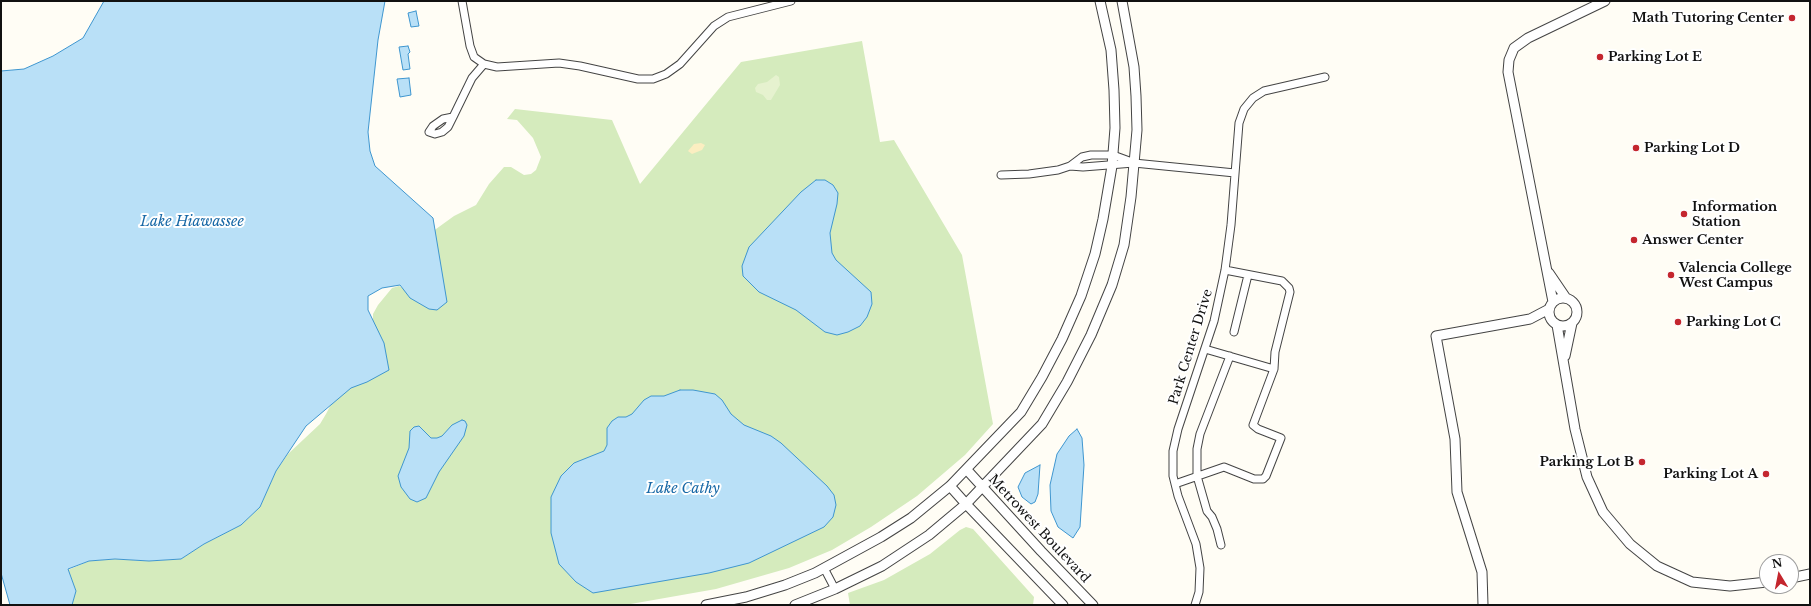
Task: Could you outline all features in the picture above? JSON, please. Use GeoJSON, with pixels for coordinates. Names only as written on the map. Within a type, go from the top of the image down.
{"type":"FeatureCollection","features":[{"type":"Feature","properties":{"kind":"street"},"geometry":{"type":"LineString","coordinates":[[462,1],[470,46],[474,57],[484,64],[497,67],[559,63],[580,66],[637,79],[653,79],[666,74],[680,64],[714,26],[728,17],[791,1]]}},
{"type":"Feature","properties":{"kind":"street"},"geometry":{"type":"LineString","coordinates":[[706,605],[785,585],[824,568],[881,537],[911,518],[950,486],[1021,412],[1062,339],[1081,296],[1095,254],[1103,219],[1112,166],[1115,128],[1111,50],[1100,1]]}},
{"type":"Feature","properties":{"kind":"street"},"geometry":{"type":"LineString","coordinates":[[795,605],[882,566],[929,535],[966,504],[1042,424],[1067,382],[1091,335],[1112,285],[1124,245],[1137,130],[1133,60],[1122,1]]}},
{"type":"Feature","properties":{"kind":"street"},"geometry":{"type":"LineString","coordinates":[[1605,1],[1528,38],[1514,48],[1509,60],[1508,72],[1545,265],[1554,322],[1564,361],[1573,418],[1586,477],[1603,512],[1630,544],[1657,566],[1692,582],[1730,586],[1759,583]]}},
{"type":"Feature","properties":{"kind":"street"},"geometry":{"type":"LineString","coordinates":[[453,117],[472,78],[484,64]]}},
{"type":"Feature","properties":{"kind":"street","name":"Park Center Drive"},"geometry":{"type":"LineString","coordinates":[[1195,605],[1199,592],[1200,568],[1196,544],[1173,476],[1173,451],[1178,429],[1214,321],[1225,270],[1231,225],[1239,123],[1244,109],[1253,98],[1264,91],[1325,77]]}},
{"type":"Feature","properties":{"kind":"street"},"geometry":{"type":"LineString","coordinates":[[1001,175],[1046,173],[1070,166],[1082,157],[1113,155],[1134,163]]}},
{"type":"Feature","properties":{"kind":"street"},"geometry":{"type":"LineString","coordinates":[[1070,166],[1112,166],[1134,163],[1235,173]]}},
{"type":"Feature","properties":{"kind":"street"},"geometry":{"type":"LineString","coordinates":[[1545,265],[1566,298]]}},
{"type":"Feature","properties":{"kind":"street"},"geometry":{"type":"LineString","coordinates":[[1175,484],[1224,467],[1254,479],[1263,479],[1266,476],[1282,438],[1258,429],[1253,425],[1274,369],[1275,352],[1290,292],[1289,288],[1282,282],[1225,270]]}},
{"type":"Feature","properties":{"kind":"street"},"geometry":{"type":"LineString","coordinates":[[1234,332],[1248,274]]}},
{"type":"Feature","properties":{"kind":"street"},"geometry":{"type":"LineString","coordinates":[[1530,319],[1559,298],[1566,298],[1572,301],[1577,309],[1576,317],[1572,323],[1568,337],[1564,361]]}},
{"type":"Feature","properties":{"kind":"street"},"geometry":{"type":"LineString","coordinates":[[1483,605],[1482,572],[1457,492],[1455,439],[1436,336],[1530,319],[1554,322],[1566,326],[1572,323]]}},
{"type":"Feature","properties":{"kind":"street"},"geometry":{"type":"LineString","coordinates":[[1205,349],[1274,369]]}},
{"type":"Feature","properties":{"kind":"street"},"geometry":{"type":"LineString","coordinates":[[1221,545],[1214,523],[1207,511],[1197,476],[1197,449],[1200,434],[1230,356]]}},
{"type":"Feature","properties":{"kind":"street","name":"Metrowest Boulevard"},"geometry":{"type":"LineString","coordinates":[[967,470],[982,488],[1093,605]]}},
{"type":"Feature","properties":{"kind":"street"},"geometry":{"type":"LineString","coordinates":[[950,486],[1063,605]]}},
{"type":"Feature","properties":{"kind":"street"},"geometry":{"type":"LineString","coordinates":[[824,568],[835,588]]}},
{"type":"Feature","properties":{"kind":"street"},"geometry":{"type":"LineString","coordinates":[[1799,576],[1810,574]]}},
{"type":"Feature","properties":{"kind":"green space"},"geometry":{"type":"Polygon","coordinates":[[[862,41],[880,142],[894,140],[962,255],[993,424],[965,455],[917,496],[871,527],[832,550],[789,568],[716,589],[625,605],[72,605],[76,591],[68,570],[89,561],[115,559],[149,561],[181,559],[204,544],[241,525],[260,507],[276,471],[288,454],[320,424],[326,414],[373,323],[373,314],[378,305],[392,288],[399,286],[406,290],[425,237],[454,216],[476,205],[489,184],[504,167],[511,167],[524,175],[531,174],[536,170],[541,157],[533,138],[517,120],[507,119],[515,109],[612,120],[640,184],[741,62],[862,41]]]}},
{"type":"Feature","properties":{"kind":"green space"},"geometry":{"type":"Polygon","coordinates":[[[776,75],[779,77],[780,85],[771,100],[767,100],[763,95],[756,92],[755,88],[758,84],[767,82],[776,75]]]}},
{"type":"Feature","properties":{"kind":"green space"},"geometry":{"type":"Polygon","coordinates":[[[966,527],[973,529],[1034,597],[1033,605],[850,605],[848,593],[884,580],[930,554],[960,530],[966,527]]]}},
{"type":"Feature","properties":{"kind":"sand"},"geometry":{"type":"Polygon","coordinates":[[[701,143],[705,145],[702,150],[692,154],[688,151],[694,144],[701,143]]]}},
{"type":"Feature","properties":{"kind":"water","name":"Lake Hiawassee"},"geometry":{"type":"Polygon","coordinates":[[[104,1],[385,1],[378,40],[368,132],[370,151],[375,166],[433,218],[447,302],[437,310],[429,309],[410,298],[400,285],[382,288],[368,296],[368,310],[384,343],[389,370],[367,382],[351,388],[306,426],[276,471],[260,507],[241,525],[204,544],[181,559],[149,561],[115,559],[89,561],[68,569],[76,591],[72,605],[10,605],[1,573],[1,71],[24,69],[53,56],[83,38],[104,1]]]}},
{"type":"Feature","properties":{"kind":"water"},"geometry":{"type":"Polygon","coordinates":[[[416,11],[419,26],[411,27],[408,13],[416,11]]]}},
{"type":"Feature","properties":{"kind":"water"},"geometry":{"type":"Polygon","coordinates":[[[408,46],[410,52],[408,54],[410,69],[403,70],[399,47],[408,46]]]}},
{"type":"Feature","properties":{"kind":"water"},"geometry":{"type":"Polygon","coordinates":[[[409,78],[411,95],[400,97],[397,79],[409,78]]]}},
{"type":"Feature","properties":{"kind":"water"},"geometry":{"type":"Polygon","coordinates":[[[816,180],[825,180],[833,185],[838,193],[830,233],[832,253],[836,260],[871,292],[872,304],[867,317],[860,326],[848,332],[837,335],[825,332],[796,310],[759,292],[743,276],[742,266],[749,247],[801,192],[816,180]]]}},
{"type":"Feature","properties":{"kind":"water","name":"Lake Cathy"},"geometry":{"type":"Polygon","coordinates":[[[680,390],[693,390],[715,394],[722,400],[731,414],[744,425],[771,436],[781,443],[827,486],[834,495],[836,505],[833,517],[824,527],[749,563],[709,573],[593,593],[576,582],[559,564],[551,533],[551,497],[561,476],[574,463],[604,451],[607,445],[607,428],[612,421],[618,417],[626,417],[632,414],[644,400],[651,396],[664,396],[680,390]]]}},
{"type":"Feature","properties":{"kind":"water"},"geometry":{"type":"Polygon","coordinates":[[[462,420],[465,421],[467,425],[464,436],[439,472],[426,498],[417,502],[410,499],[401,487],[398,476],[409,448],[410,431],[414,427],[419,426],[431,438],[437,438],[442,436],[452,425],[462,420]]]}},
{"type":"Feature","properties":{"kind":"water"},"geometry":{"type":"Polygon","coordinates":[[[1077,429],[1082,438],[1084,465],[1080,527],[1073,538],[1058,527],[1051,511],[1050,485],[1057,454],[1069,436],[1077,429]]]}},
{"type":"Feature","properties":{"kind":"water"},"geometry":{"type":"Polygon","coordinates":[[[1040,465],[1038,494],[1035,502],[1031,504],[1022,497],[1018,487],[1025,473],[1040,465]]]}},
{"type":"Feature","properties":{"kind":"place","name":"Math Tutoring Center"},"geometry":{"type":"Point","coordinates":[1792,18]}},
{"type":"Feature","properties":{"kind":"place","name":"Parking Lot E"},"geometry":{"type":"Point","coordinates":[1600,57]}},
{"type":"Feature","properties":{"kind":"place","name":"Parking Lot D"},"geometry":{"type":"Point","coordinates":[1636,148]}},
{"type":"Feature","properties":{"kind":"place","name":"Information Station"},"geometry":{"type":"Point","coordinates":[1684,214]}},
{"type":"Feature","properties":{"kind":"place","name":"Answer Center"},"geometry":{"type":"Point","coordinates":[1634,240]}},
{"type":"Feature","properties":{"kind":"place","name":"Valencia College West Campus"},"geometry":{"type":"Point","coordinates":[1671,275]}},
{"type":"Feature","properties":{"kind":"place","name":"Parking Lot C"},"geometry":{"type":"Point","coordinates":[1678,322]}},
{"type":"Feature","properties":{"kind":"place","name":"Parking Lot B"},"geometry":{"type":"Point","coordinates":[1642,462]}},
{"type":"Feature","properties":{"kind":"place","name":"Parking Lot A"},"geometry":{"type":"Point","coordinates":[1766,474]}}]}
